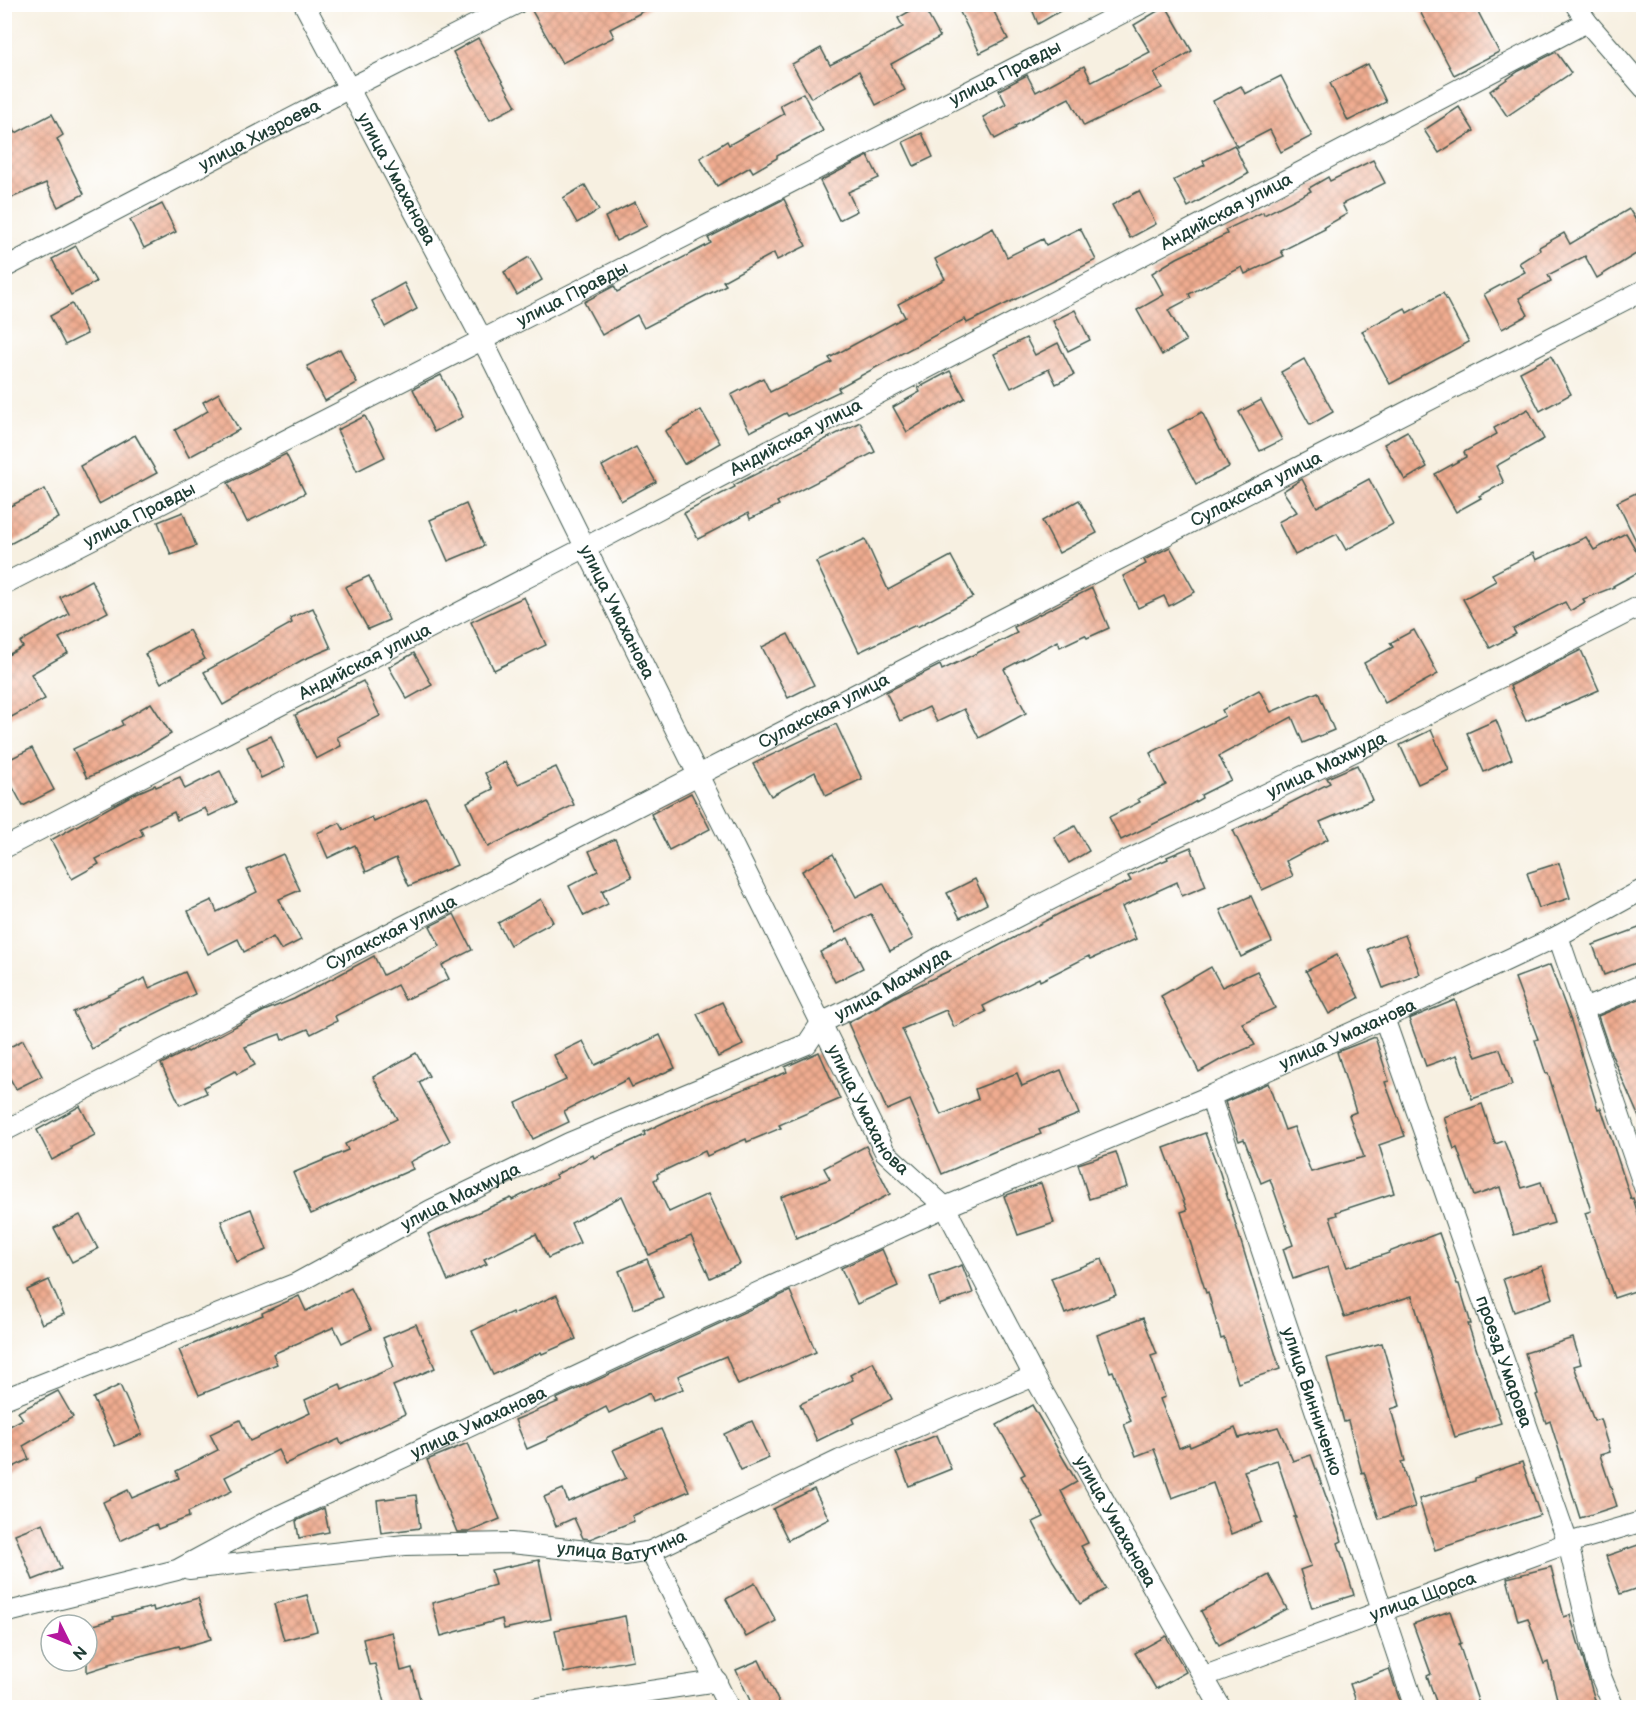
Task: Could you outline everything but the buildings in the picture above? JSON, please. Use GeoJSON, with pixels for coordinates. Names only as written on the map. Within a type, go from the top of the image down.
{"type":"FeatureCollection","features":[{"type":"Feature","properties":{"kind":"street","name":"улица Умаханова"},"geometry":{"type":"LineString","coordinates":[[304,4],[482,339],[885,1152],[945,1207],[1034,1376],[1221,1707]]}},
{"type":"Feature","properties":{"kind":"street","name":"улица Хизроева"},"geometry":{"type":"LineString","coordinates":[[4,268],[516,4]]}},
{"type":"Feature","properties":{"kind":"street","name":"улица Правды"},"geometry":{"type":"LineString","coordinates":[[4,584],[1140,4]]}},
{"type":"Feature","properties":{"kind":"street"},"geometry":{"type":"LineString","coordinates":[[1575,4],[1587,22],[1644,88]]}},
{"type":"Feature","properties":{"kind":"street","name":"Андийская улица"},"geometry":{"type":"LineString","coordinates":[[4,848],[586,547],[1587,22]]}},
{"type":"Feature","properties":{"kind":"street","name":"Сулакская улица"},"geometry":{"type":"LineString","coordinates":[[4,1131],[1644,290]]}},
{"type":"Feature","properties":{"kind":"street","name":"улица Махмуда"},"geometry":{"type":"LineString","coordinates":[[4,1399],[297,1283],[431,1210],[569,1143],[807,1044],[821,1023],[858,1005],[950,951],[1074,887],[1368,745],[1644,604]]}},
{"type":"Feature","properties":{"kind":"street","name":"улица Умаханова"},"geometry":{"type":"LineString","coordinates":[[4,1613],[177,1570],[268,1521],[650,1342],[945,1207],[1210,1096],[1384,1018],[1558,936],[1644,889]]}},
{"type":"Feature","properties":{"kind":"street"},"geometry":{"type":"LineString","coordinates":[[1558,936],[1644,1187]]}},
{"type":"Feature","properties":{"kind":"street"},"geometry":{"type":"LineString","coordinates":[[1584,1009],[1644,984]]}},
{"type":"Feature","properties":{"kind":"street","name":"проезд Умарова"},"geometry":{"type":"LineString","coordinates":[[1384,1018],[1569,1543],[1597,1667],[1614,1707]]}},
{"type":"Feature","properties":{"kind":"street","name":"улица Винниченко"},"geometry":{"type":"LineString","coordinates":[[1210,1096],[1415,1707]]}},
{"type":"Feature","properties":{"kind":"street","name":"улица Ватутина"},"geometry":{"type":"LineString","coordinates":[[177,1570],[405,1545],[511,1543],[626,1556],[651,1551],[840,1460],[1034,1376]]}},
{"type":"Feature","properties":{"kind":"street","name":"улица Щорса"},"geometry":{"type":"LineString","coordinates":[[1204,1676],[1569,1543],[1644,1521]]}},
{"type":"Feature","properties":{"kind":"street"},"geometry":{"type":"LineString","coordinates":[[651,1551],[729,1707]]}},
{"type":"Feature","properties":{"kind":"street"},"geometry":{"type":"LineString","coordinates":[[538,1707],[717,1681]]}}]}
